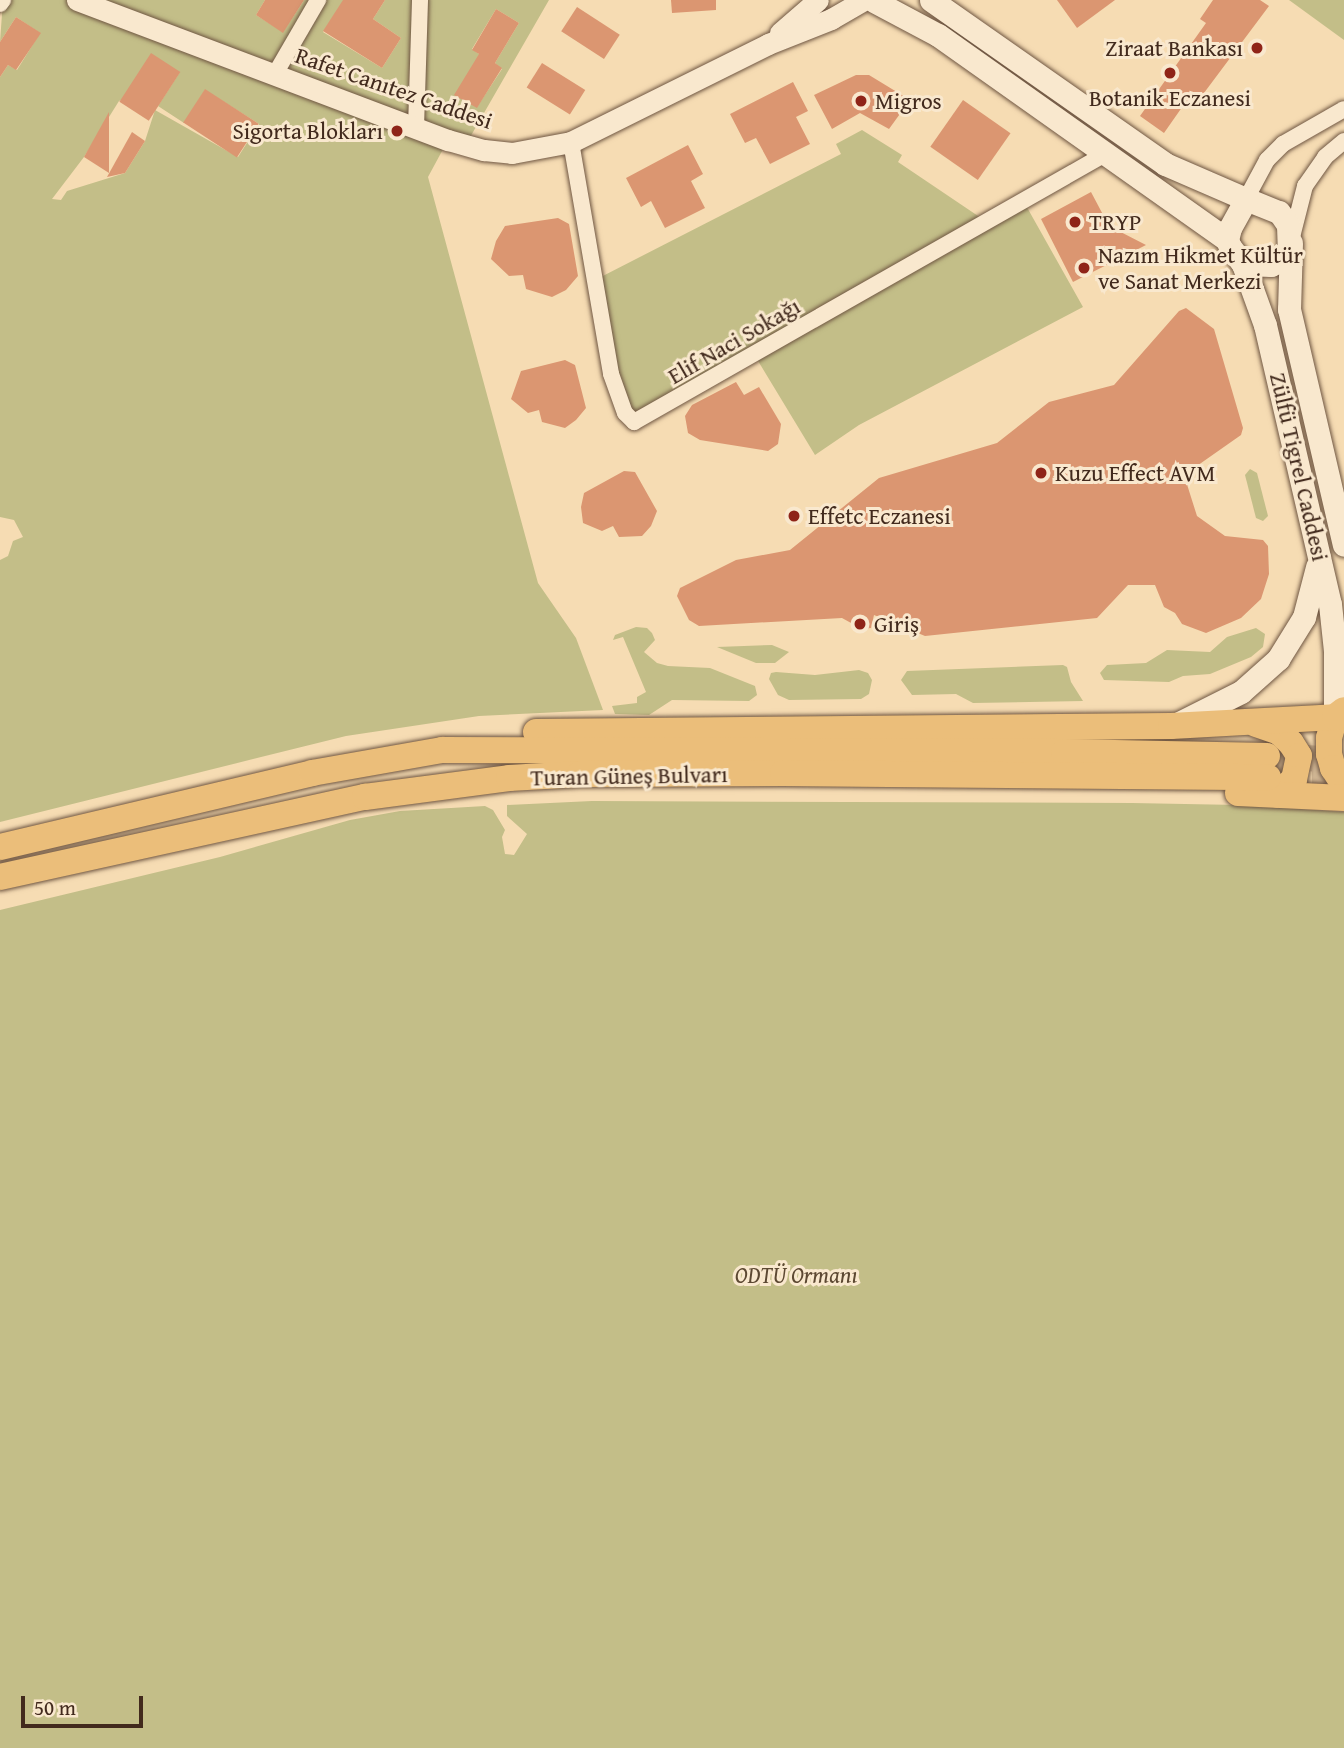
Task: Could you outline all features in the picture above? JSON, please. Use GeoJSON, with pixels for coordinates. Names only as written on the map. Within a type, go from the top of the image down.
{"type":"FeatureCollection","features":[{"type":"Feature","properties":{"kind":"main road"},"geometry":{"type":"LineString","coordinates":[[864,0],[876,0],[938,35],[1227,240],[1243,264],[1271,265],[1286,255],[1291,243]]}},
{"type":"Feature","properties":{"kind":"main road"},"geometry":{"type":"LineString","coordinates":[[931,0],[1165,164],[1279,212],[1289,225],[1289,309],[1344,545]]}},
{"type":"Feature","properties":{"kind":"main road"},"geometry":{"type":"LineString","coordinates":[[1227,240],[1234,217],[1246,199]]}},
{"type":"Feature","properties":{"kind":"main road","name":"Zülfü Tigrel Caddesi"},"geometry":{"type":"LineString","coordinates":[[1243,264],[1265,325],[1319,557],[1333,630],[1339,713]]}},
{"type":"Feature","properties":{"kind":"main road"},"geometry":{"type":"LineString","coordinates":[[1171,726],[1241,692],[1278,659],[1304,617],[1319,557]]}},
{"type":"Feature","properties":{"kind":"main road"},"geometry":{"type":"LineString","coordinates":[[442,750],[495,736],[543,732],[1171,726],[1251,723],[1339,713],[1329,738],[1329,754],[1332,768],[1344,785]]}},
{"type":"Feature","properties":{"kind":"main road"},"geometry":{"type":"LineString","coordinates":[[1251,723],[1279,732],[1297,753],[1297,774],[1291,783],[1270,776]]}},
{"type":"Feature","properties":{"kind":"main road","name":"Turan Güneş Bulvarı"},"geometry":{"type":"LineString","coordinates":[[0,847],[312,773],[442,750],[1064,751],[1270,776]]}},
{"type":"Feature","properties":{"kind":"main road"},"geometry":{"type":"LineString","coordinates":[[1270,776],[1344,798]]}},
{"type":"Feature","properties":{"kind":"main road","name":"Turan Güneş Bulvarı"},"geometry":{"type":"LineString","coordinates":[[0,877],[365,797],[509,778],[596,791],[1136,791],[1270,776]]}},
{"type":"Feature","properties":{"kind":"street","name":"Rafet Canıtez Caddesi"},"geometry":{"type":"LineString","coordinates":[[77,0],[465,146],[512,153],[571,142],[768,44],[831,19],[864,0]]}},
{"type":"Feature","properties":{"kind":"street"},"geometry":{"type":"LineString","coordinates":[[275,74],[318,0]]}},
{"type":"Feature","properties":{"kind":"street"},"geometry":{"type":"LineString","coordinates":[[416,128],[420,0]]}},
{"type":"Feature","properties":{"kind":"street","name":"Rafet Canıtez Caddesi"},"geometry":{"type":"LineString","coordinates":[[768,44],[818,0]]}},
{"type":"Feature","properties":{"kind":"street"},"geometry":{"type":"LineString","coordinates":[[1246,199],[1267,160],[1283,144],[1344,109]]}},
{"type":"Feature","properties":{"kind":"street"},"geometry":{"type":"LineString","coordinates":[[1291,243],[1305,186],[1325,157],[1344,141]]}},
{"type":"Feature","properties":{"kind":"street","name":"Elif Naci Sokağı"},"geometry":{"type":"LineString","coordinates":[[571,142],[611,374],[625,413],[635,422],[1107,153]]}},
{"type":"Feature","properties":{"kind":"green space"},"geometry":{"type":"Polygon","coordinates":[[[3,0],[265,0],[256,15],[283,32],[304,0],[344,0],[323,32],[382,68],[401,38],[373,19],[385,0],[549,0],[465,146],[448,140],[428,177],[538,583],[576,638],[603,710],[479,716],[346,736],[0,822],[0,560],[8,556],[13,541],[23,537],[14,520],[0,517],[0,77],[8,65],[17,70],[40,33],[16,17],[0,42],[3,0]],[[496,9],[472,49],[479,54],[477,107],[502,69],[495,63],[519,23],[496,9]],[[180,72],[119,101],[84,157],[52,199],[61,200],[67,191],[125,173],[145,141],[155,110],[238,157],[259,124],[205,90],[184,123],[158,106],[180,72]]]}},
{"type":"Feature","properties":{"kind":"green space"},"geometry":{"type":"Polygon","coordinates":[[[1289,0],[1344,0],[1344,40],[1289,0]]]}},
{"type":"Feature","properties":{"kind":"green space"},"geometry":{"type":"Polygon","coordinates":[[[862,130],[902,155],[898,162],[987,222],[1024,202],[1083,307],[859,425],[815,455],[755,356],[631,421],[595,280],[841,154],[836,144],[862,130]]]}},
{"type":"Feature","properties":{"kind":"green space"},"geometry":{"type":"Polygon","coordinates":[[[1250,469],[1257,473],[1268,516],[1263,521],[1256,518],[1245,475],[1250,469]]]}},
{"type":"Feature","properties":{"kind":"green space"},"geometry":{"type":"Polygon","coordinates":[[[636,627],[647,628],[652,633],[655,640],[644,652],[657,663],[710,668],[755,686],[757,695],[749,701],[672,700],[649,715],[615,714],[612,706],[637,703],[637,697],[646,692],[623,637],[613,640],[615,635],[636,627]]]}},
{"type":"Feature","properties":{"kind":"green space"},"geometry":{"type":"Polygon","coordinates":[[[1256,628],[1265,634],[1263,647],[1251,657],[1210,674],[1183,676],[1169,682],[1104,680],[1100,673],[1107,665],[1146,663],[1167,650],[1210,652],[1227,637],[1256,628]]]}},
{"type":"Feature","properties":{"kind":"green space"},"geometry":{"type":"Polygon","coordinates":[[[772,645],[789,652],[775,663],[756,663],[717,647],[772,645]]]}},
{"type":"Feature","properties":{"kind":"green space"},"geometry":{"type":"Polygon","coordinates":[[[1067,667],[1071,682],[1083,701],[973,703],[956,694],[912,695],[901,680],[907,671],[1067,667]]]}},
{"type":"Feature","properties":{"kind":"green space"},"geometry":{"type":"Polygon","coordinates":[[[859,670],[868,673],[872,680],[869,694],[861,699],[789,700],[778,695],[769,679],[771,673],[776,672],[815,675],[859,670]]]}},
{"type":"Feature","properties":{"kind":"green space","name":"ODTÜ Ormanı"},"geometry":{"type":"Polygon","coordinates":[[[592,801],[1132,803],[1238,805],[1344,812],[1344,1748],[0,1748],[0,910],[220,857],[350,820],[400,811],[485,806],[493,810],[505,830],[502,837],[505,854],[514,855],[527,834],[507,816],[507,805],[592,801]]]}},
{"type":"Feature","properties":{"kind":"building"},"geometry":{"type":"Polygon","coordinates":[[[265,0],[304,0],[283,33],[256,15],[265,0]]]}},
{"type":"Feature","properties":{"kind":"building"},"geometry":{"type":"Polygon","coordinates":[[[343,0],[385,0],[373,19],[401,38],[382,68],[323,31],[343,0]]]}},
{"type":"Feature","properties":{"kind":"building"},"geometry":{"type":"Polygon","coordinates":[[[671,0],[716,0],[716,10],[672,13],[671,0]]]}},
{"type":"Feature","properties":{"kind":"building"},"geometry":{"type":"Polygon","coordinates":[[[1057,0],[1115,0],[1077,28],[1057,0]]]}},
{"type":"Feature","properties":{"kind":"building"},"geometry":{"type":"Polygon","coordinates":[[[1213,0],[1260,0],[1269,6],[1192,109],[1185,103],[1164,133],[1140,116],[1206,23],[1200,19],[1213,0]]]}},
{"type":"Feature","properties":{"kind":"building"},"geometry":{"type":"Polygon","coordinates":[[[577,7],[620,35],[604,59],[561,31],[577,7]]]}},
{"type":"Feature","properties":{"kind":"building"},"geometry":{"type":"Polygon","coordinates":[[[496,9],[519,23],[495,63],[502,68],[477,108],[454,95],[479,54],[472,50],[496,9]]]}},
{"type":"Feature","properties":{"kind":"building"},"geometry":{"type":"Polygon","coordinates":[[[16,17],[41,33],[16,70],[8,65],[0,77],[0,42],[16,17]]]}},
{"type":"Feature","properties":{"kind":"building"},"geometry":{"type":"Polygon","coordinates":[[[151,53],[180,72],[149,121],[119,102],[151,53]]]}},
{"type":"Feature","properties":{"kind":"building"},"geometry":{"type":"Polygon","coordinates":[[[542,63],[585,90],[570,115],[527,88],[542,63]]]}},
{"type":"Feature","properties":{"kind":"building"},"geometry":{"type":"Polygon","coordinates":[[[856,75],[869,75],[910,100],[889,129],[860,113],[832,129],[814,95],[856,75]]]}},
{"type":"Feature","properties":{"kind":"building"},"geometry":{"type":"Polygon","coordinates":[[[793,82],[808,111],[796,117],[810,144],[770,164],[756,138],[745,143],[730,114],[793,82]]]}},
{"type":"Feature","properties":{"kind":"building"},"geometry":{"type":"Polygon","coordinates":[[[205,89],[259,124],[237,157],[183,123],[205,89]]]}},
{"type":"Feature","properties":{"kind":"building"},"geometry":{"type":"Polygon","coordinates":[[[963,100],[1011,133],[978,180],[930,147],[963,100]]]}},
{"type":"Feature","properties":{"kind":"building"},"geometry":{"type":"Polygon","coordinates":[[[109,112],[109,173],[84,157],[109,112]]]}},
{"type":"Feature","properties":{"kind":"building"},"geometry":{"type":"Polygon","coordinates":[[[132,132],[145,141],[125,173],[107,177],[132,132]]]}},
{"type":"Feature","properties":{"kind":"building"},"geometry":{"type":"Polygon","coordinates":[[[688,145],[703,174],[691,181],[705,208],[665,228],[651,201],[641,207],[626,178],[688,145]]]}},
{"type":"Feature","properties":{"kind":"building"},"geometry":{"type":"Polygon","coordinates":[[[1091,192],[1109,226],[1146,245],[1073,282],[1041,219],[1091,192]]]}},
{"type":"Feature","properties":{"kind":"building"},"geometry":{"type":"Polygon","coordinates":[[[558,218],[569,224],[578,276],[566,290],[552,297],[526,289],[523,275],[509,276],[491,259],[496,241],[505,226],[558,218]]]}},
{"type":"Feature","properties":{"kind":"building","name":"Kuzu Effect AVM"},"geometry":{"type":"Polygon","coordinates":[[[1186,308],[1214,329],[1243,428],[1241,435],[1184,475],[1197,516],[1225,536],[1263,540],[1268,546],[1269,574],[1261,599],[1241,618],[1206,633],[1182,624],[1175,613],[1164,607],[1155,585],[1128,585],[1097,618],[925,636],[874,615],[871,628],[862,629],[842,618],[699,626],[689,620],[677,596],[680,588],[736,560],[790,550],[879,478],[997,443],[1049,402],[1114,385],[1179,311],[1186,308]]]}},
{"type":"Feature","properties":{"kind":"building"},"geometry":{"type":"Polygon","coordinates":[[[565,360],[575,365],[586,408],[565,428],[542,422],[539,410],[528,413],[511,399],[521,371],[565,360]]]}},
{"type":"Feature","properties":{"kind":"building"},"geometry":{"type":"Polygon","coordinates":[[[736,382],[744,395],[759,387],[781,424],[778,444],[768,451],[700,440],[688,433],[685,416],[692,405],[736,382]]]}},
{"type":"Feature","properties":{"kind":"building"},"geometry":{"type":"Polygon","coordinates":[[[624,471],[635,472],[657,511],[651,526],[642,536],[619,537],[613,526],[602,531],[583,523],[581,507],[584,493],[624,471]]]}},
{"type":"Feature","properties":{"kind":"tunnel"},"geometry":{"type":"LineString","coordinates":[[1267,756],[1344,760]]}},
{"type":"Feature","properties":{"kind":"tunnel"},"geometry":{"type":"LineString","coordinates":[[1273,777],[1344,781]]}},
{"type":"Feature","properties":{"kind":"place","name":"Ziraat Bankası"},"geometry":{"type":"Point","coordinates":[1257,48]}},
{"type":"Feature","properties":{"kind":"place","name":"Botanik Eczanesi"},"geometry":{"type":"Point","coordinates":[1170,73]}},
{"type":"Feature","properties":{"kind":"place","name":"Migros"},"geometry":{"type":"Point","coordinates":[861,101]}},
{"type":"Feature","properties":{"kind":"place","name":"Sigorta Blokları"},"geometry":{"type":"Point","coordinates":[397,131]}},
{"type":"Feature","properties":{"kind":"place","name":"TRYP"},"geometry":{"type":"Point","coordinates":[1075,222]}},
{"type":"Feature","properties":{"kind":"place","name":"Nazım Hikmet Kültür ve Sanat Merkezi"},"geometry":{"type":"Point","coordinates":[1084,268]}},
{"type":"Feature","properties":{"kind":"place","name":"Kuzu Effect AVM"},"geometry":{"type":"Point","coordinates":[1041,473]}},
{"type":"Feature","properties":{"kind":"place","name":"Effetc Eczanesi"},"geometry":{"type":"Point","coordinates":[794,516]}},
{"type":"Feature","properties":{"kind":"place","name":"Giriş"},"geometry":{"type":"Point","coordinates":[860,624]}}]}
